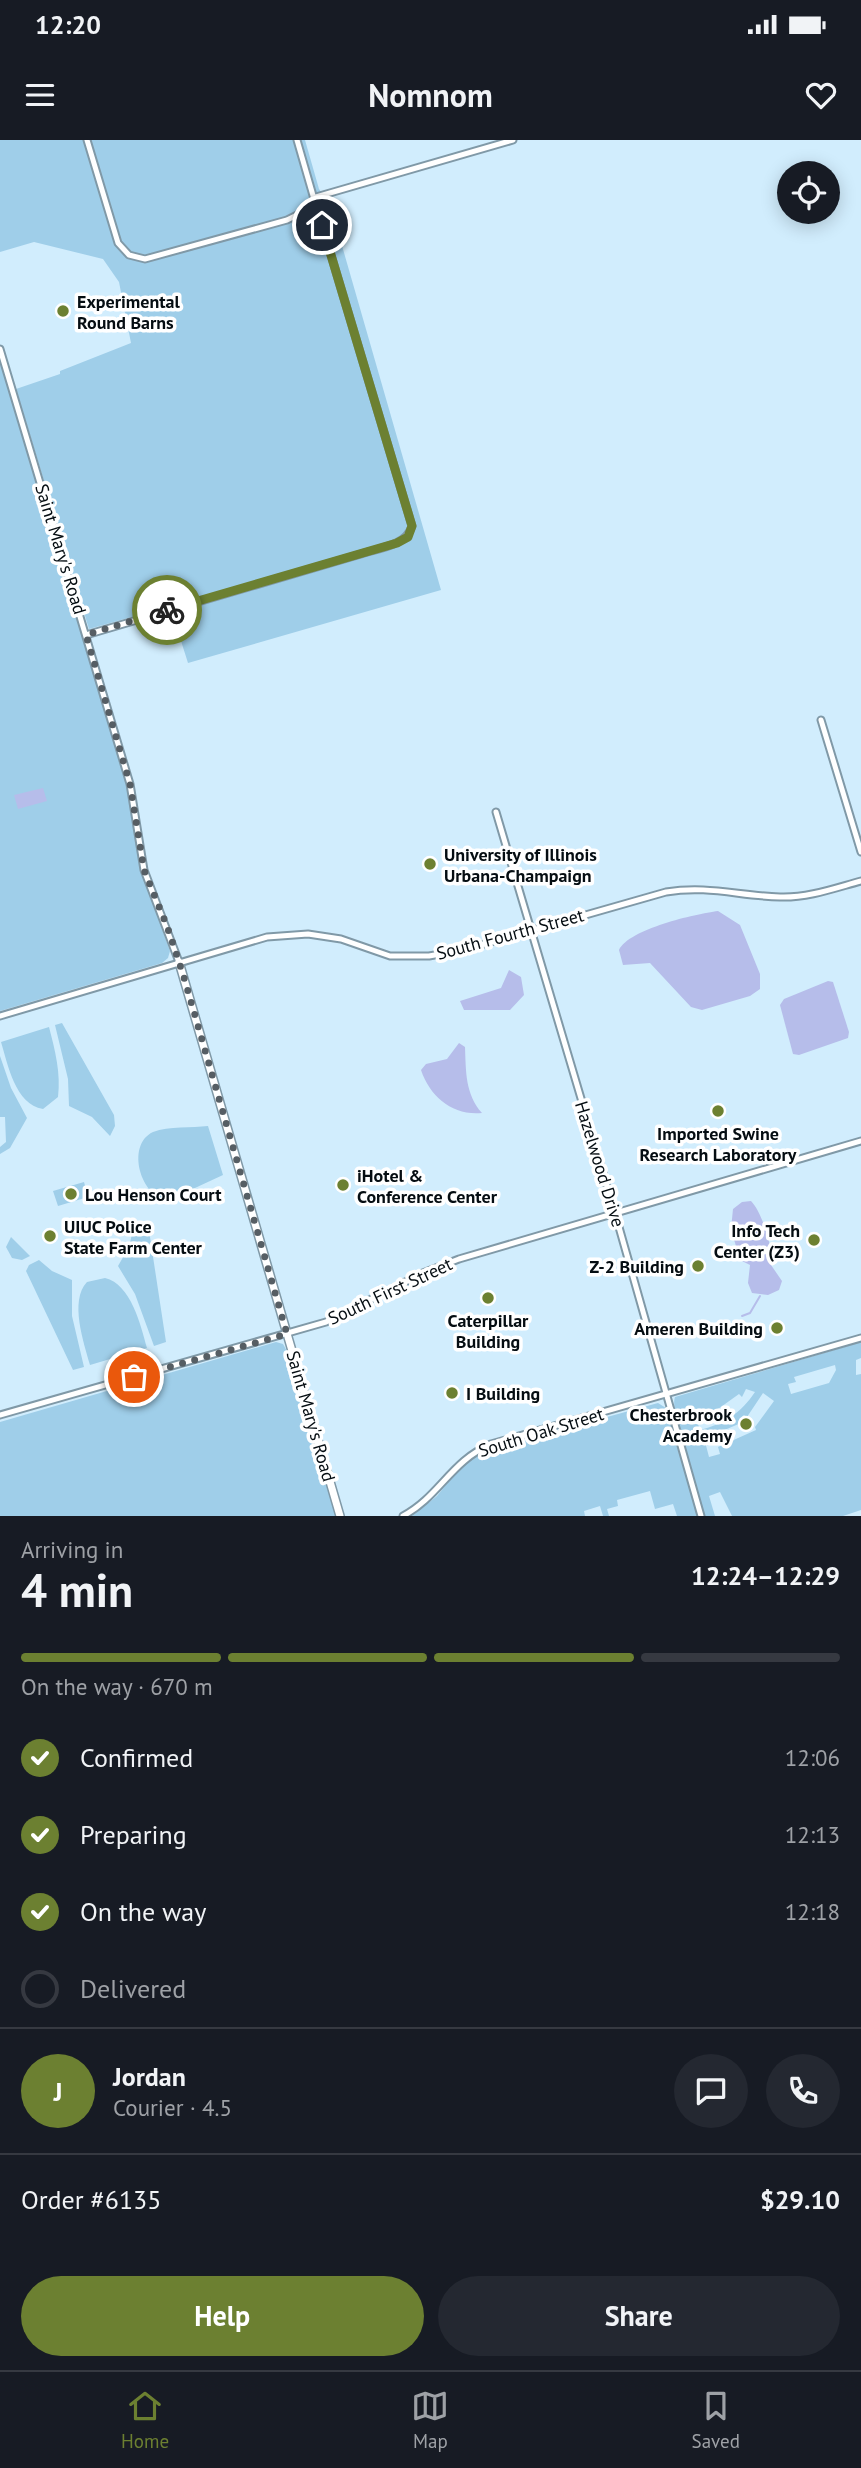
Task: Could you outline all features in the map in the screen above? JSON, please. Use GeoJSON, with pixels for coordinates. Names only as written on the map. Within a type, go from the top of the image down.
{"type":"FeatureCollection","features":[{"type":"Feature","properties":{"kind":"main road","name":"Saint Mary's Road"},"geometry":{"type":"LineString","coordinates":[[179,962],[340,1516]]}},
{"type":"Feature","properties":{"kind":"street"},"geometry":{"type":"LineString","coordinates":[[87,140],[118,243],[125,252],[139,258],[155,258],[287,220],[303,212],[314,199],[513,140]]}},
{"type":"Feature","properties":{"kind":"street"},"geometry":{"type":"LineString","coordinates":[[297,140],[314,199]]}},
{"type":"Feature","properties":{"kind":"street"},"geometry":{"type":"LineString","coordinates":[[86,635],[397,543],[410,534],[412,526],[403,494],[322,225]]}},
{"type":"Feature","properties":{"kind":"street","name":"Saint Mary's Road"},"geometry":{"type":"LineString","coordinates":[[0,349],[130,784],[144,870],[179,962]]}},
{"type":"Feature","properties":{"kind":"street"},"geometry":{"type":"LineString","coordinates":[[821,720],[861,852]]}},
{"type":"Feature","properties":{"kind":"street","name":"Hazelwood Drive"},"geometry":{"type":"LineString","coordinates":[[496,812],[533,930],[701,1516]]}},
{"type":"Feature","properties":{"kind":"street","name":"South Fourth Street"},"geometry":{"type":"LineString","coordinates":[[0,1016],[283,934],[308,934],[341,939],[390,956],[429,956],[463,950],[633,900],[695,887],[783,898],[811,895],[861,881]]}},
{"type":"Feature","properties":{"kind":"street","name":"South First Street"},"geometry":{"type":"LineString","coordinates":[[0,1415],[336,1319],[439,1266],[861,1142]]}},
{"type":"Feature","properties":{"kind":"street","name":"South Oak Street"},"geometry":{"type":"LineString","coordinates":[[403,1516],[426,1500],[461,1460],[481,1448],[861,1338]]}},
{"type":"Feature","properties":{"kind":"shaded area","name":"University of Illinois Urbana-Champaign"},"geometry":{"type":"Polygon","coordinates":[[[0,140],[861,140],[861,1516],[0,1516],[0,140]]]}},
{"type":"Feature","properties":{"kind":"shaded area"},"geometry":{"type":"Polygon","coordinates":[[[0,140],[305,140],[319,189],[330,204],[441,590],[188,663],[170,606],[89,629],[16,389],[60,374],[60,371],[131,343],[119,282],[103,259],[34,242],[0,252],[0,140]]]}},
{"type":"Feature","properties":{"kind":"shaded area"},"geometry":{"type":"Polygon","coordinates":[[[0,358],[129,790],[140,868],[170,951],[168,958],[162,963],[0,1011],[0,358]]]}},
{"type":"Feature","properties":{"kind":"shaded area"},"geometry":{"type":"Polygon","coordinates":[[[43,788],[47,801],[18,809],[14,795],[43,788]]]}},
{"type":"Feature","properties":{"kind":"shaded area"},"geometry":{"type":"Polygon","coordinates":[[[718,911],[740,925],[760,974],[760,989],[750,996],[702,1010],[691,1007],[650,963],[623,965],[619,950],[635,935],[679,919],[718,911]]]}},
{"type":"Feature","properties":{"kind":"shaded area"},"geometry":{"type":"Polygon","coordinates":[[[509,970],[521,977],[524,995],[510,1010],[464,1010],[460,1001],[501,988],[509,970]]]}},
{"type":"Feature","properties":{"kind":"shaded area"},"geometry":{"type":"Polygon","coordinates":[[[828,981],[833,982],[849,1032],[848,1038],[799,1055],[793,1054],[780,1005],[784,999],[828,981]]]}},
{"type":"Feature","properties":{"kind":"shaded area"},"geometry":{"type":"Polygon","coordinates":[[[62,1023],[114,1115],[115,1126],[110,1136],[92,1117],[69,1106],[68,1079],[55,1025],[62,1023]]]}},
{"type":"Feature","properties":{"kind":"shaded area"},"geometry":{"type":"Polygon","coordinates":[[[49,1027],[57,1062],[59,1088],[58,1097],[43,1109],[33,1106],[19,1092],[1,1042],[49,1027]]]}},
{"type":"Feature","properties":{"kind":"shaded area"},"geometry":{"type":"Polygon","coordinates":[[[459,1043],[465,1047],[469,1090],[482,1113],[462,1111],[444,1103],[430,1089],[421,1070],[426,1064],[447,1059],[459,1043]]]}},
{"type":"Feature","properties":{"kind":"shaded area"},"geometry":{"type":"Polygon","coordinates":[[[0,1056],[11,1088],[27,1118],[10,1148],[0,1154],[0,1147],[6,1142],[5,1117],[0,1117],[0,1056]]]}},
{"type":"Feature","properties":{"kind":"shaded area"},"geometry":{"type":"Polygon","coordinates":[[[208,1126],[223,1175],[169,1200],[151,1191],[144,1181],[138,1159],[144,1139],[159,1130],[208,1126]]]}},
{"type":"Feature","properties":{"kind":"shaded area","name":"Lou Henson Court"},"geometry":{"type":"Polygon","coordinates":[[[84,1182],[88,1197],[58,1206],[53,1191],[84,1182]]]}},
{"type":"Feature","properties":{"kind":"shaded area"},"geometry":{"type":"Polygon","coordinates":[[[751,1201],[766,1232],[771,1250],[771,1265],[782,1281],[779,1290],[768,1295],[752,1293],[748,1283],[750,1265],[740,1260],[731,1229],[733,1209],[742,1202],[751,1201]]]}},
{"type":"Feature","properties":{"kind":"shaded area"},"geometry":{"type":"Polygon","coordinates":[[[135,1221],[144,1227],[150,1237],[166,1342],[154,1346],[135,1294],[118,1266],[129,1247],[135,1221]]]}},
{"type":"Feature","properties":{"kind":"shaded area"},"geometry":{"type":"Polygon","coordinates":[[[11,1237],[30,1256],[22,1260],[12,1258],[6,1247],[11,1237]]]}},
{"type":"Feature","properties":{"kind":"shaded area"},"geometry":{"type":"Polygon","coordinates":[[[39,1260],[52,1271],[72,1280],[72,1316],[84,1367],[73,1370],[26,1271],[29,1265],[39,1260]]]}},
{"type":"Feature","properties":{"kind":"shaded area"},"geometry":{"type":"Polygon","coordinates":[[[105,1278],[122,1288],[134,1307],[147,1348],[90,1365],[78,1311],[79,1300],[87,1282],[105,1278]]]}},
{"type":"Feature","properties":{"kind":"shaded area"},"geometry":{"type":"Polygon","coordinates":[[[276,1342],[283,1344],[288,1353],[336,1516],[0,1516],[0,1422],[276,1342]]]}},
{"type":"Feature","properties":{"kind":"shaded area"},"geometry":{"type":"Polygon","coordinates":[[[861,1342],[861,1358],[856,1360],[856,1375],[861,1374],[861,1510],[843,1516],[732,1516],[720,1492],[709,1496],[715,1516],[704,1516],[676,1420],[675,1397],[861,1342]],[[835,1365],[794,1377],[796,1382],[788,1384],[791,1394],[829,1383],[836,1370],[835,1365]],[[746,1389],[742,1397],[739,1394],[718,1409],[696,1418],[700,1430],[731,1417],[755,1392],[746,1389]],[[763,1393],[747,1417],[744,1415],[739,1419],[741,1423],[715,1434],[713,1430],[703,1434],[709,1457],[720,1454],[718,1447],[756,1430],[755,1427],[774,1401],[763,1393]]]}},
{"type":"Feature","properties":{"kind":"shaded area"},"geometry":{"type":"Polygon","coordinates":[[[658,1403],[666,1408],[698,1516],[677,1516],[673,1504],[655,1509],[650,1491],[617,1500],[618,1506],[607,1509],[609,1516],[603,1516],[600,1506],[584,1511],[585,1516],[412,1516],[437,1496],[464,1463],[491,1449],[658,1403]]]}},
{"type":"Feature","properties":{"kind":"waterway"},"geometry":{"type":"LineString","coordinates":[[742,1316],[750,1313],[760,1296]]}},
{"type":"Feature","properties":{"kind":"way so far"},"geometry":{"type":"LineString","coordinates":[[134,1377],[287,1334],[183,974],[144,870],[130,784],[86,635],[167,610]]}},
{"type":"Feature","properties":{"kind":"place","name":"Experimental Round Barns"},"geometry":{"type":"Point","coordinates":[63,311]}},
{"type":"Feature","properties":{"kind":"place","name":"University of Illinois Urbana-Champaign"},"geometry":{"type":"Point","coordinates":[430,864]}},
{"type":"Feature","properties":{"kind":"place","name":"Imported Swine Research Laboratory"},"geometry":{"type":"Point","coordinates":[718,1111]}},
{"type":"Feature","properties":{"kind":"place","name":"iHotel & Conference Center"},"geometry":{"type":"Point","coordinates":[343,1185]}},
{"type":"Feature","properties":{"kind":"place","name":"Lou Henson Court"},"geometry":{"type":"Point","coordinates":[71,1194]}},
{"type":"Feature","properties":{"kind":"place","name":"UIUC Police State Farm Center"},"geometry":{"type":"Point","coordinates":[50,1236]}},
{"type":"Feature","properties":{"kind":"place","name":"Info Tech Center (Z3)"},"geometry":{"type":"Point","coordinates":[814,1240]}},
{"type":"Feature","properties":{"kind":"place","name":"Z-2 Building"},"geometry":{"type":"Point","coordinates":[698,1266]}},
{"type":"Feature","properties":{"kind":"place","name":"Caterpillar Building"},"geometry":{"type":"Point","coordinates":[488,1298]}},
{"type":"Feature","properties":{"kind":"place","name":"Ameren Building"},"geometry":{"type":"Point","coordinates":[777,1328]}},
{"type":"Feature","properties":{"kind":"place","name":"I Building"},"geometry":{"type":"Point","coordinates":[452,1393]}},
{"type":"Feature","properties":{"kind":"place","name":"Chesterbrook Academy"},"geometry":{"type":"Point","coordinates":[746,1424]}},
{"type":"Feature","properties":{"kind":"route"},"geometry":{"type":"LineString","coordinates":[[167,610],[397,543],[410,534],[412,526],[394,460],[322,225]]}}]}
